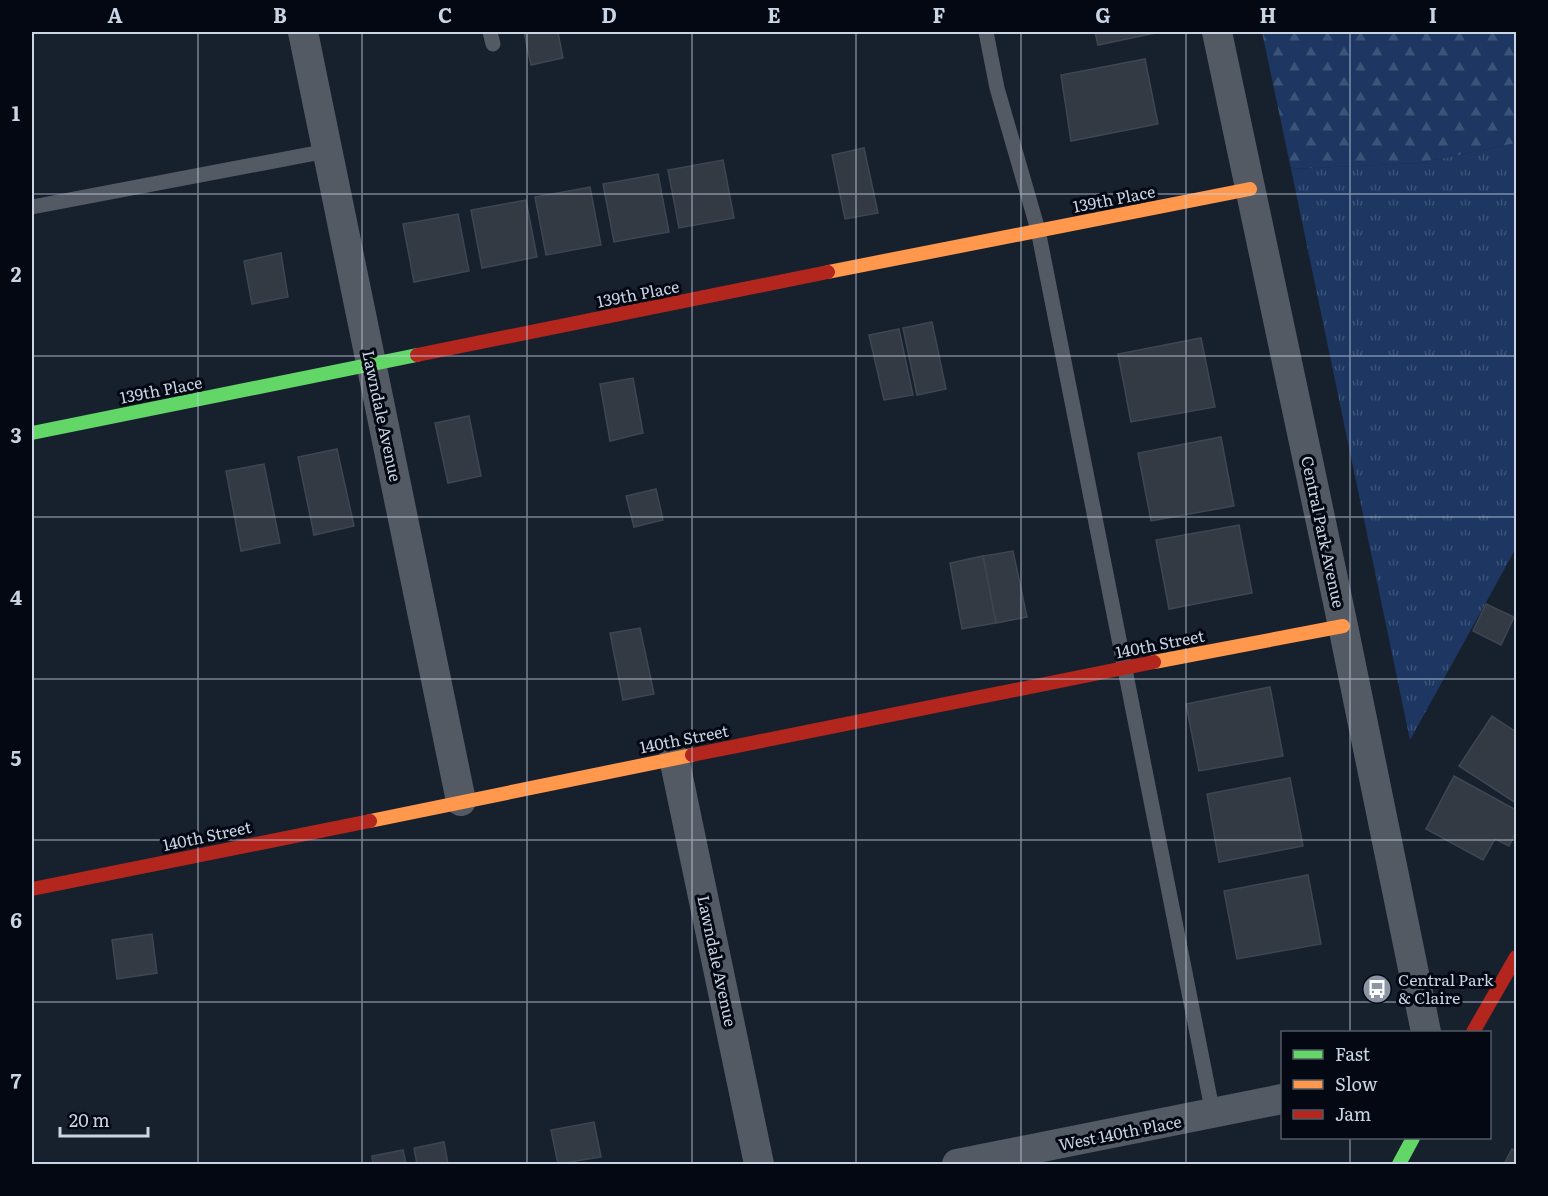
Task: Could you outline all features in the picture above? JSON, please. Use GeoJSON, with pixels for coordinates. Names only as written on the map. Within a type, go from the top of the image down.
{"type":"FeatureCollection","features":[{"type":"Feature","properties":{"kind":"street","name":"Lawndale Avenue"},"geometry":{"type":"LineString","coordinates":[[303,32],[461,801]]}},
{"type":"Feature","properties":{"kind":"street","name":"Central Park Avenue"},"geometry":{"type":"LineString","coordinates":[[1217,32],[1343,626],[1426,1031]]}},
{"type":"Feature","properties":{"kind":"street","name":"139th Place"},"geometry":{"type":"LineString","coordinates":[[32,433],[1250,189]]}},
{"type":"Feature","properties":{"kind":"street","name":"140th Street"},"geometry":{"type":"LineString","coordinates":[[32,889],[674,758],[1343,626]]}},
{"type":"Feature","properties":{"kind":"street","name":"Lawndale Avenue"},"geometry":{"type":"LineString","coordinates":[[674,758],[759,1164]]}},
{"type":"Feature","properties":{"kind":"street"},"geometry":{"type":"LineString","coordinates":[[1474,1031],[1516,957]]}},
{"type":"Feature","properties":{"kind":"street","name":"West 140th Place"},"geometry":{"type":"LineString","coordinates":[[957,1164],[1281,1099]]}},
{"type":"Feature","properties":{"kind":"street"},"geometry":{"type":"LineString","coordinates":[[1399,1164],[1412,1139]]}},
{"type":"Feature","properties":{"kind":"lane"},"geometry":{"type":"LineString","coordinates":[[986,32],[997,88],[1038,230],[1213,1114]]}},
{"type":"Feature","properties":{"kind":"lane"},"geometry":{"type":"LineString","coordinates":[[32,207],[327,151]]}},
{"type":"Feature","properties":{"kind":"green space"},"geometry":{"type":"Polygon","coordinates":[[[1262,32],[1516,32],[1516,143],[1420,163],[1291,169],[1262,32]]]}},
{"type":"Feature","properties":{"kind":"green space"},"geometry":{"type":"Polygon","coordinates":[[[1516,143],[1516,548],[1410,740],[1291,169],[1420,163],[1516,143]]]}},
{"type":"Feature","properties":{"kind":"building"},"geometry":{"type":"Polygon","coordinates":[[[524,32],[558,32],[563,58],[531,65],[524,32]]]}},
{"type":"Feature","properties":{"kind":"building"},"geometry":{"type":"Polygon","coordinates":[[[1095,32],[1160,32],[1098,45],[1095,32]]]}},
{"type":"Feature","properties":{"kind":"building"},"geometry":{"type":"Polygon","coordinates":[[[1145,59],[1158,124],[1071,141],[1061,75],[1145,59]]]}},
{"type":"Feature","properties":{"kind":"building"},"geometry":{"type":"Polygon","coordinates":[[[864,148],[878,213],[845,219],[832,155],[864,148]]]}},
{"type":"Feature","properties":{"kind":"building"},"geometry":{"type":"Polygon","coordinates":[[[723,160],[734,218],[679,228],[668,170],[723,160]]]}},
{"type":"Feature","properties":{"kind":"building"},"geometry":{"type":"Polygon","coordinates":[[[658,174],[669,232],[614,242],[603,184],[658,174]]]}},
{"type":"Feature","properties":{"kind":"building"},"geometry":{"type":"Polygon","coordinates":[[[590,187],[601,245],[546,255],[535,197],[590,187]]]}},
{"type":"Feature","properties":{"kind":"building"},"geometry":{"type":"Polygon","coordinates":[[[526,200],[537,257],[482,268],[471,210],[526,200]]]}},
{"type":"Feature","properties":{"kind":"building"},"geometry":{"type":"Polygon","coordinates":[[[458,214],[469,271],[414,282],[403,224],[458,214]]]}},
{"type":"Feature","properties":{"kind":"building"},"geometry":{"type":"Polygon","coordinates":[[[281,253],[288,297],[252,304],[244,261],[281,253]]]}},
{"type":"Feature","properties":{"kind":"building"},"geometry":{"type":"Polygon","coordinates":[[[932,322],[946,389],[917,395],[903,328],[932,322]]]}},
{"type":"Feature","properties":{"kind":"building"},"geometry":{"type":"Polygon","coordinates":[[[899,329],[913,395],[884,400],[869,335],[899,329]]]}},
{"type":"Feature","properties":{"kind":"building"},"geometry":{"type":"Polygon","coordinates":[[[1201,338],[1215,407],[1131,422],[1118,354],[1201,338]]]}},
{"type":"Feature","properties":{"kind":"building"},"geometry":{"type":"Polygon","coordinates":[[[633,378],[643,433],[610,441],[600,384],[633,378]]]}},
{"type":"Feature","properties":{"kind":"building"},"geometry":{"type":"Polygon","coordinates":[[[469,416],[481,476],[448,483],[435,423],[469,416]]]}},
{"type":"Feature","properties":{"kind":"building"},"geometry":{"type":"Polygon","coordinates":[[[1221,437],[1234,506],[1151,521],[1138,453],[1221,437]]]}},
{"type":"Feature","properties":{"kind":"building"},"geometry":{"type":"Polygon","coordinates":[[[337,449],[354,526],[314,535],[298,457],[337,449]]]}},
{"type":"Feature","properties":{"kind":"building"},"geometry":{"type":"Polygon","coordinates":[[[264,464],[280,543],[241,551],[226,471],[264,464]]]}},
{"type":"Feature","properties":{"kind":"building"},"geometry":{"type":"Polygon","coordinates":[[[656,489],[663,520],[634,527],[626,496],[656,489]]]}},
{"type":"Feature","properties":{"kind":"building"},"geometry":{"type":"Polygon","coordinates":[[[1239,525],[1252,593],[1169,609],[1156,540],[1239,525]]]}},
{"type":"Feature","properties":{"kind":"building"},"geometry":{"type":"Polygon","coordinates":[[[1013,551],[1027,617],[996,623],[983,556],[1013,551]]]}},
{"type":"Feature","properties":{"kind":"building"},"geometry":{"type":"Polygon","coordinates":[[[983,556],[996,623],[962,629],[950,563],[983,556]]]}},
{"type":"Feature","properties":{"kind":"building"},"geometry":{"type":"Polygon","coordinates":[[[1486,604],[1514,617],[1501,645],[1473,631],[1486,604]]]}},
{"type":"Feature","properties":{"kind":"building"},"geometry":{"type":"Polygon","coordinates":[[[640,628],[654,694],[623,700],[610,633],[640,628]]]}},
{"type":"Feature","properties":{"kind":"building"},"geometry":{"type":"Polygon","coordinates":[[[1270,687],[1283,756],[1199,771],[1186,704],[1270,687]]]}},
{"type":"Feature","properties":{"kind":"building"},"geometry":{"type":"Polygon","coordinates":[[[1492,716],[1516,732],[1516,803],[1459,766],[1492,716]]]}},
{"type":"Feature","properties":{"kind":"building"},"geometry":{"type":"Polygon","coordinates":[[[1454,776],[1516,810],[1516,832],[1509,846],[1495,839],[1483,860],[1426,829],[1454,776]]]}},
{"type":"Feature","properties":{"kind":"building"},"geometry":{"type":"Polygon","coordinates":[[[1290,778],[1303,846],[1219,862],[1207,794],[1290,778]]]}},
{"type":"Feature","properties":{"kind":"building"},"geometry":{"type":"Polygon","coordinates":[[[1308,875],[1321,944],[1237,959],[1224,891],[1308,875]]]}},
{"type":"Feature","properties":{"kind":"building"},"geometry":{"type":"Polygon","coordinates":[[[152,934],[157,973],[117,979],[112,940],[152,934]]]}},
{"type":"Feature","properties":{"kind":"building"},"geometry":{"type":"Polygon","coordinates":[[[594,1122],[601,1157],[558,1164],[551,1130],[594,1122]]]}},
{"type":"Feature","properties":{"kind":"building"},"geometry":{"type":"Polygon","coordinates":[[[444,1142],[448,1164],[417,1164],[414,1148],[444,1142]]]}},
{"type":"Feature","properties":{"kind":"building"},"geometry":{"type":"Polygon","coordinates":[[[1512,1149],[1516,1151],[1516,1164],[1504,1164],[1512,1149]]]}},
{"type":"Feature","properties":{"kind":"building"},"geometry":{"type":"Polygon","coordinates":[[[403,1150],[406,1164],[373,1164],[372,1156],[403,1150]]]}},
{"type":"Feature","properties":{"kind":"traffic: fast"},"geometry":{"type":"LineString","coordinates":[[32,433],[417,355]]}},
{"type":"Feature","properties":{"kind":"traffic: fast"},"geometry":{"type":"LineString","coordinates":[[1399,1164],[1412,1139]]}},
{"type":"Feature","properties":{"kind":"traffic: slow"},"geometry":{"type":"LineString","coordinates":[[828,272],[1250,189]]}},
{"type":"Feature","properties":{"kind":"traffic: slow"},"geometry":{"type":"LineString","coordinates":[[1154,662],[1343,626]]}},
{"type":"Feature","properties":{"kind":"traffic: slow"},"geometry":{"type":"LineString","coordinates":[[370,821],[692,755]]}},
{"type":"Feature","properties":{"kind":"traffic: jam"},"geometry":{"type":"LineString","coordinates":[[417,355],[828,272]]}},
{"type":"Feature","properties":{"kind":"traffic: jam"},"geometry":{"type":"LineString","coordinates":[[692,755],[1154,662]]}},
{"type":"Feature","properties":{"kind":"traffic: jam"},"geometry":{"type":"LineString","coordinates":[[32,889],[370,821]]}},
{"type":"Feature","properties":{"kind":"traffic: jam"},"geometry":{"type":"LineString","coordinates":[[1474,1031],[1516,957]]}},
{"type":"Feature","properties":{"kind":"place","name":"Central Park & Claire"},"geometry":{"type":"Point","coordinates":[1377,989]}}]}
